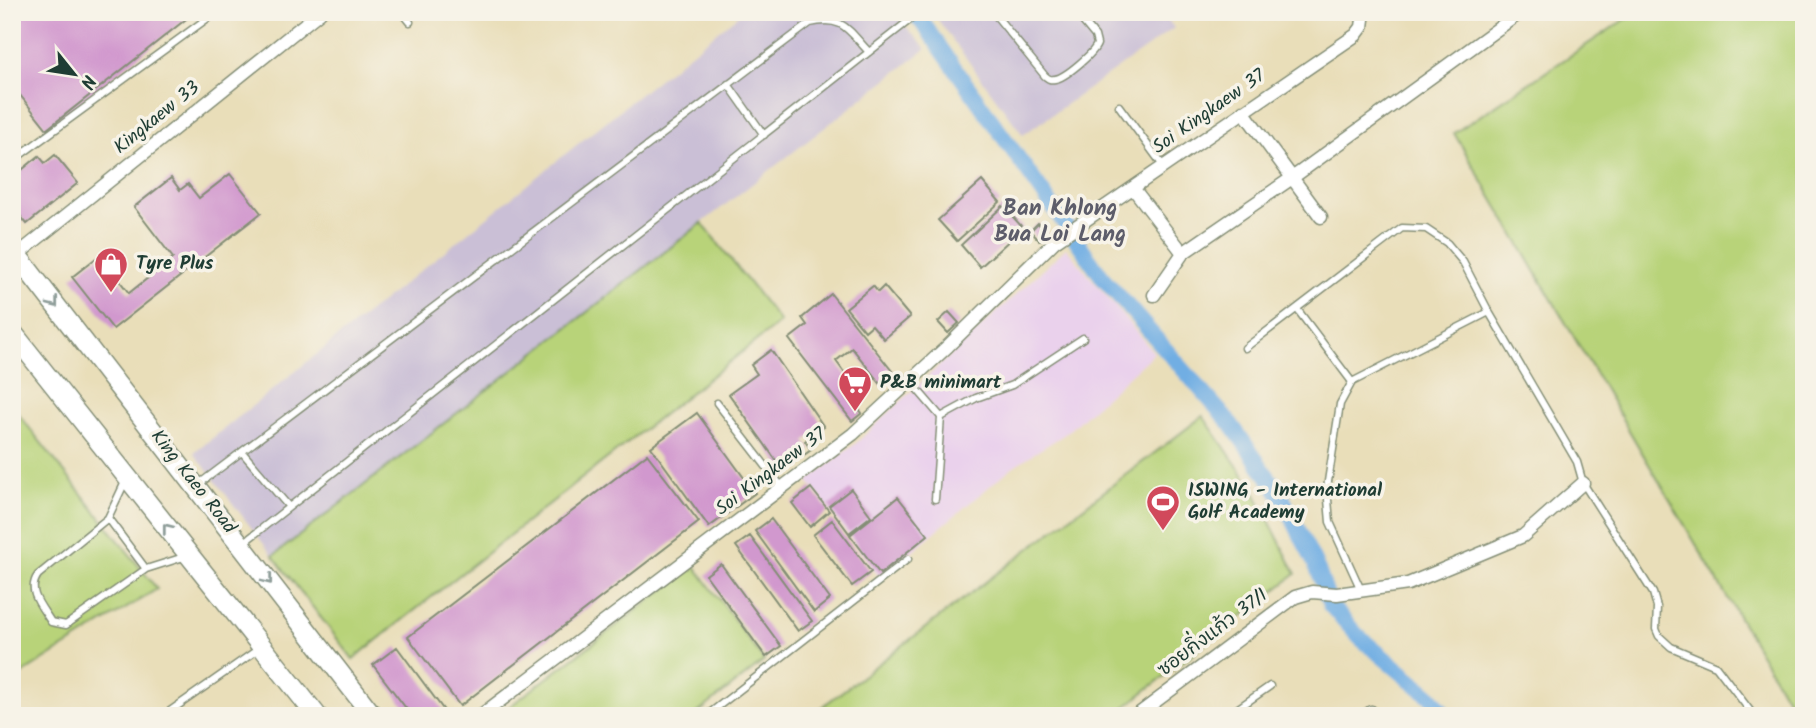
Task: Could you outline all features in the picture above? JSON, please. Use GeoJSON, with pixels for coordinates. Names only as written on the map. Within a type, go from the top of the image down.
{"type":"FeatureCollection","features":[{"type":"Feature","properties":{"kind":"main road","name":"King Kaeo Road"},"geometry":{"type":"LineString","coordinates":[[15,252],[373,716]]}},
{"type":"Feature","properties":{"kind":"main road"},"geometry":{"type":"LineString","coordinates":[[12,332],[317,716]]}},
{"type":"Feature","properties":{"kind":"street","name":"Kingkaew 33"},"geometry":{"type":"LineString","coordinates":[[15,252],[320,12]]}},
{"type":"Feature","properties":{"kind":"street","name":"Soi Kingkaew 37"},"geometry":{"type":"LineString","coordinates":[[480,716],[853,434],[1055,241],[1356,35],[1362,27],[1364,12]]}},
{"type":"Feature","properties":{"kind":"street"},"geometry":{"type":"LineString","coordinates":[[1154,295],[1183,253],[1292,178],[1521,12]]}},
{"type":"Feature","properties":{"kind":"street"},"geometry":{"type":"LineString","coordinates":[[1243,111],[1321,217]]}},
{"type":"Feature","properties":{"kind":"street"},"geometry":{"type":"LineString","coordinates":[[1133,188],[1183,253]]}},
{"type":"Feature","properties":{"kind":"street","name":"ซอยกิ่งแก้ว 37/1"},"geometry":{"type":"LineString","coordinates":[[1136,716],[1282,604],[1295,597],[1312,592],[1337,594],[1408,584],[1522,536],[1583,483]]}},
{"type":"Feature","properties":{"kind":"lane"},"geometry":{"type":"LineString","coordinates":[[12,161],[216,12]]}},
{"type":"Feature","properties":{"kind":"lane"},"geometry":{"type":"LineString","coordinates":[[402,12],[410,22]]}},
{"type":"Feature","properties":{"kind":"lane"},"geometry":{"type":"LineString","coordinates":[[241,545],[920,12]]}},
{"type":"Feature","properties":{"kind":"lane"},"geometry":{"type":"LineString","coordinates":[[993,12],[1045,76],[1059,79],[1094,51],[1097,44],[1095,36],[1075,12]]}},
{"type":"Feature","properties":{"kind":"lane"},"geometry":{"type":"LineString","coordinates":[[196,487],[810,23],[827,19],[842,23],[869,52]]}},
{"type":"Feature","properties":{"kind":"lane"},"geometry":{"type":"LineString","coordinates":[[728,84],[764,135]]}},
{"type":"Feature","properties":{"kind":"lane"},"geometry":{"type":"LineString","coordinates":[[1119,106],[1164,167]]}},
{"type":"Feature","properties":{"kind":"lane"},"geometry":{"type":"LineString","coordinates":[[1245,348],[1402,228],[1426,229],[1447,243],[1463,262],[1489,312],[1577,461],[1583,483],[1653,593],[1657,607],[1656,629],[1660,636],[1671,647],[1716,666],[1754,716]]}},
{"type":"Feature","properties":{"kind":"lane"},"geometry":{"type":"LineString","coordinates":[[1297,309],[1352,382]]}},
{"type":"Feature","properties":{"kind":"lane"},"geometry":{"type":"LineString","coordinates":[[1361,590],[1331,522],[1327,488],[1340,404],[1352,382],[1489,312]]}},
{"type":"Feature","properties":{"kind":"lane"},"geometry":{"type":"LineString","coordinates":[[941,417],[976,398],[1012,385],[1083,338]]}},
{"type":"Feature","properties":{"kind":"lane"},"geometry":{"type":"LineString","coordinates":[[910,382],[941,417],[935,499]]}},
{"type":"Feature","properties":{"kind":"lane"},"geometry":{"type":"LineString","coordinates":[[717,403],[782,487]]}},
{"type":"Feature","properties":{"kind":"lane"},"geometry":{"type":"LineString","coordinates":[[242,452],[289,507]]}},
{"type":"Feature","properties":{"kind":"lane"},"geometry":{"type":"LineString","coordinates":[[127,477],[108,518],[33,582],[32,590],[51,622],[66,625],[146,569],[189,555]]}},
{"type":"Feature","properties":{"kind":"lane"},"geometry":{"type":"LineString","coordinates":[[108,518],[146,569]]}},
{"type":"Feature","properties":{"kind":"lane"},"geometry":{"type":"LineString","coordinates":[[706,716],[908,559]]}},
{"type":"Feature","properties":{"kind":"lane"},"geometry":{"type":"LineString","coordinates":[[163,716],[261,647]]}},
{"type":"Feature","properties":{"kind":"lane"},"geometry":{"type":"LineString","coordinates":[[1227,716],[1270,686]]}},
{"type":"Feature","properties":{"kind":"shaded area"},"geometry":{"type":"Polygon","coordinates":[[[742,12],[893,12],[926,49],[273,556],[194,453],[742,12]]]}},
{"type":"Feature","properties":{"kind":"shaded area"},"geometry":{"type":"Polygon","coordinates":[[[932,12],[1162,12],[1174,28],[1023,135],[932,12]]]}},
{"type":"Feature","properties":{"kind":"shaded area"},"geometry":{"type":"Polygon","coordinates":[[[1066,248],[1154,353],[1065,434],[1014,466],[880,578],[808,481],[855,444],[1066,248]]]}},
{"type":"Feature","properties":{"kind":"green space"},"geometry":{"type":"Polygon","coordinates":[[[1636,12],[1804,12],[1804,716],[1797,716],[1454,133],[1636,12]]]}},
{"type":"Feature","properties":{"kind":"green space"},"geometry":{"type":"Polygon","coordinates":[[[702,223],[780,322],[353,659],[273,556],[702,223]]]}},
{"type":"Feature","properties":{"kind":"green space"},"geometry":{"type":"Polygon","coordinates":[[[12,406],[157,589],[12,680],[12,406]]]}},
{"type":"Feature","properties":{"kind":"green space","name":"ISWING - International Golf Academy"},"geometry":{"type":"Polygon","coordinates":[[[1203,416],[1253,489],[1296,574],[1113,716],[810,716],[1203,416]]]}},
{"type":"Feature","properties":{"kind":"green space"},"geometry":{"type":"Polygon","coordinates":[[[695,566],[764,661],[694,716],[497,716],[695,566]]]}},
{"type":"Feature","properties":{"kind":"building"},"geometry":{"type":"Polygon","coordinates":[[[12,12],[195,12],[47,129],[12,85],[12,12]]]}},
{"type":"Feature","properties":{"kind":"building"},"geometry":{"type":"Polygon","coordinates":[[[55,155],[78,183],[27,224],[12,206],[12,178],[39,156],[45,163],[55,155]]]}},
{"type":"Feature","properties":{"kind":"building"},"geometry":{"type":"Polygon","coordinates":[[[230,174],[261,213],[113,329],[72,277],[100,255],[129,293],[173,258],[134,207],[171,178],[180,190],[188,184],[199,198],[230,174]]]}},
{"type":"Feature","properties":{"kind":"building"},"geometry":{"type":"Polygon","coordinates":[[[982,181],[1000,202],[957,241],[938,220],[982,181]]]}},
{"type":"Feature","properties":{"kind":"building"},"geometry":{"type":"Polygon","coordinates":[[[1003,206],[1023,228],[980,267],[961,245],[1003,206]]]}},
{"type":"Feature","properties":{"kind":"building"},"geometry":{"type":"Polygon","coordinates":[[[1038,223],[1048,234],[1040,241],[1030,231],[1038,223]]]}},
{"type":"Feature","properties":{"kind":"building"},"geometry":{"type":"Polygon","coordinates":[[[873,286],[878,292],[884,286],[910,317],[884,339],[872,325],[865,331],[846,308],[873,286]]]}},
{"type":"Feature","properties":{"kind":"building"},"geometry":{"type":"Polygon","coordinates":[[[831,294],[896,376],[883,387],[852,348],[836,361],[864,400],[856,405],[862,413],[852,421],[789,339],[807,325],[802,318],[831,294]]]}},
{"type":"Feature","properties":{"kind":"building"},"geometry":{"type":"Polygon","coordinates":[[[949,312],[959,323],[948,333],[938,322],[949,312]]]}},
{"type":"Feature","properties":{"kind":"building"},"geometry":{"type":"Polygon","coordinates":[[[771,350],[824,427],[805,441],[811,450],[783,470],[729,394],[757,374],[751,365],[771,350]]]}},
{"type":"Feature","properties":{"kind":"building"},"geometry":{"type":"Polygon","coordinates":[[[697,413],[755,493],[709,527],[651,447],[697,413]]]}},
{"type":"Feature","properties":{"kind":"building"},"geometry":{"type":"Polygon","coordinates":[[[647,454],[699,522],[460,706],[408,637],[647,454]]]}},
{"type":"Feature","properties":{"kind":"building"},"geometry":{"type":"Polygon","coordinates":[[[811,488],[829,511],[810,527],[792,503],[811,488]]]}},
{"type":"Feature","properties":{"kind":"building"},"geometry":{"type":"Polygon","coordinates":[[[851,489],[871,516],[849,533],[829,506],[851,489]]]}},
{"type":"Feature","properties":{"kind":"building"},"geometry":{"type":"Polygon","coordinates":[[[898,497],[928,535],[880,574],[850,535],[898,497]]]}},
{"type":"Feature","properties":{"kind":"building"},"geometry":{"type":"Polygon","coordinates":[[[771,519],[830,599],[814,612],[755,531],[771,519]]]}},
{"type":"Feature","properties":{"kind":"building"},"geometry":{"type":"Polygon","coordinates":[[[832,520],[871,572],[852,586],[813,535],[832,520]]]}},
{"type":"Feature","properties":{"kind":"building"},"geometry":{"type":"Polygon","coordinates":[[[750,536],[812,621],[798,631],[736,546],[750,536]]]}},
{"type":"Feature","properties":{"kind":"building"},"geometry":{"type":"Polygon","coordinates":[[[721,564],[781,646],[766,657],[706,575],[721,564]]]}},
{"type":"Feature","properties":{"kind":"building"},"geometry":{"type":"Polygon","coordinates":[[[397,647],[448,716],[412,716],[373,665],[397,647]]]}},
{"type":"Feature","properties":{"kind":"waterway"},"geometry":{"type":"LineString","coordinates":[[913,12],[1103,278],[1231,424],[1282,497],[1318,570],[1330,605],[1359,637],[1431,697],[1446,716]]}},
{"type":"Feature","properties":{"kind":"place","name":"Tyre Plus"},"geometry":{"type":"Point","coordinates":[111,294]}},
{"type":"Feature","properties":{"kind":"place","name":"P&B minimart"},"geometry":{"type":"Point","coordinates":[855,413]}},
{"type":"Feature","properties":{"kind":"place","name":"ISWING - International Golf Academy"},"geometry":{"type":"Point","coordinates":[1163,532]}},
{"type":"Feature","properties":{"kind":"district","name":"Ban Khlong Bua Loi Lang"},"geometry":{"type":"Point","coordinates":[1060,222]}}]}
